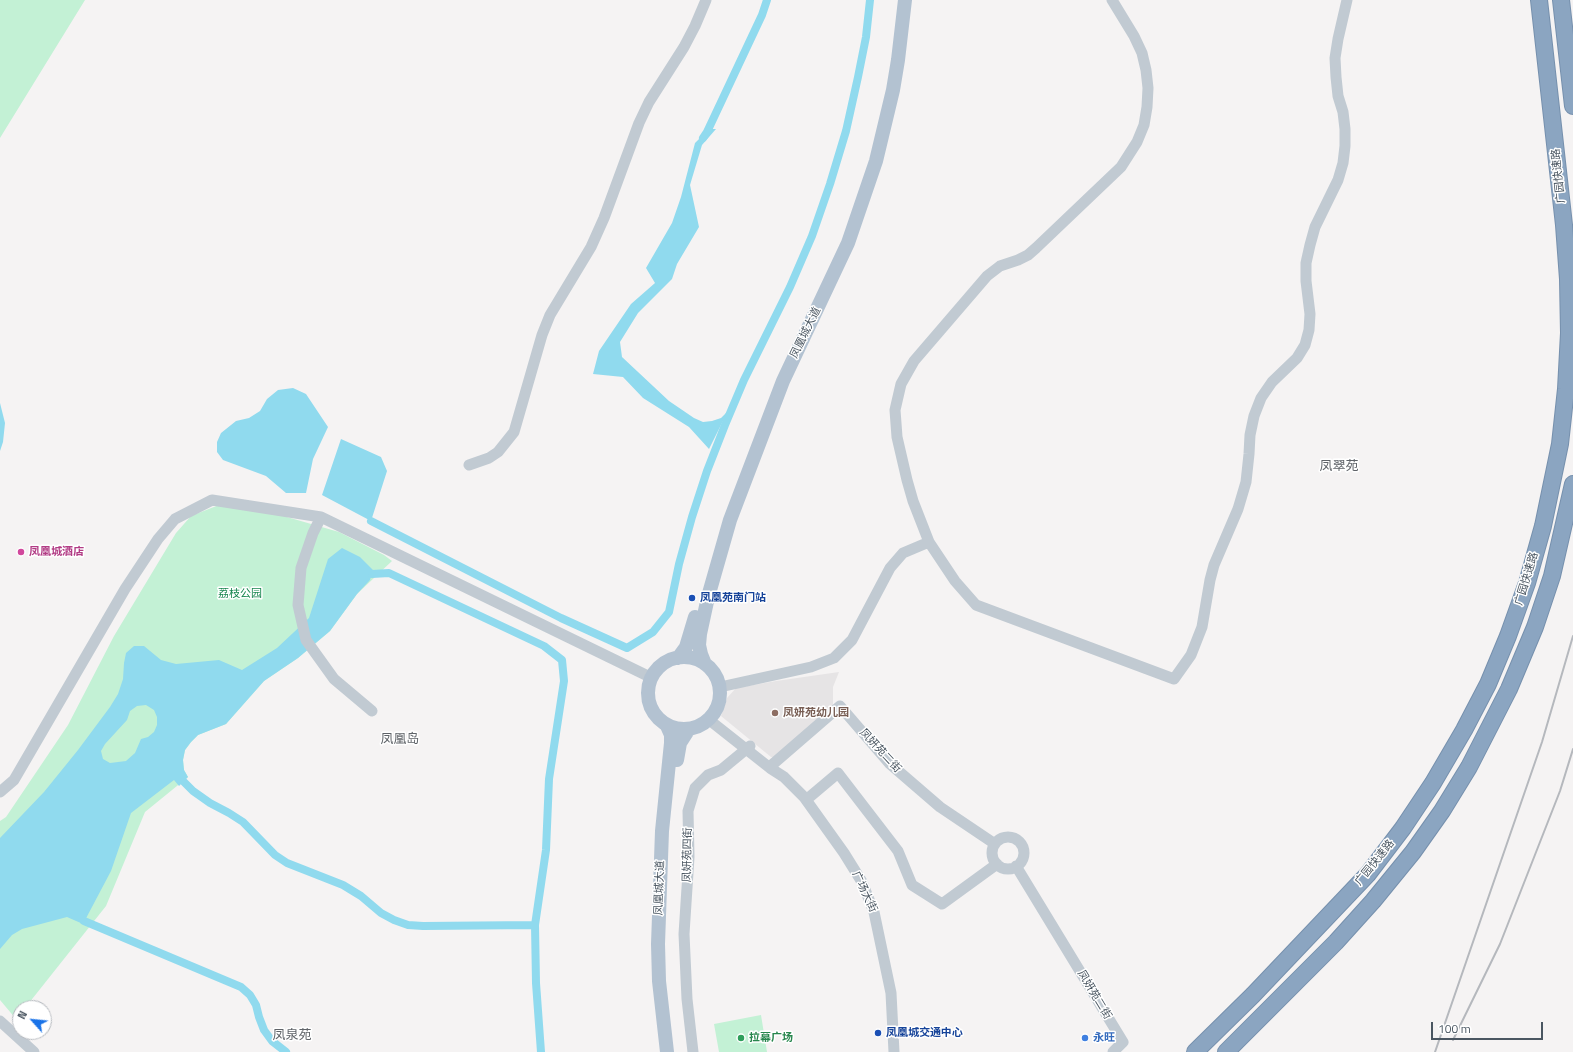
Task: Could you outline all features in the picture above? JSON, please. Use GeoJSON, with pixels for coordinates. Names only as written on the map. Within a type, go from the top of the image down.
{"type":"FeatureCollection","features":[{"type":"Feature","properties":{"kind":"highway","name":"广园快速路"},"geometry":{"type":"LineString","coordinates":[[1195,1052],[1253,995],[1368,874],[1403,828],[1433,783],[1488,684],[1508,636],[1527,583],[1542,526],[1560,444],[1566,389],[1569,333],[1568,279],[1564,225],[1539,0]]}},
{"type":"Feature","properties":{"kind":"highway"},"geometry":{"type":"LineString","coordinates":[[1561,0],[1573,106]]}},
{"type":"Feature","properties":{"kind":"highway","name":"广园快速路"},"geometry":{"type":"LineString","coordinates":[[1226,1052],[1336,942],[1359,916],[1413,852],[1442,811],[1469,767],[1509,689],[1535,627],[1552,576],[1573,484]]}},
{"type":"Feature","properties":{"kind":"main road","name":"凤凰城大道"},"geometry":{"type":"LineString","coordinates":[[678,658],[686,647],[689,639],[715,543],[744,457],[786,356],[835,253],[858,190],[876,126],[884,89],[891,51],[896,0]]}},
{"type":"Feature","properties":{"kind":"main road","name":"凤凰城大道"},"geometry":{"type":"LineString","coordinates":[[705,664],[700,654],[700,634],[730,520],[783,381],[848,243],[876,161],[894,83],[903,26],[905,0]]}},
{"type":"Feature","properties":{"kind":"main road"},"geometry":{"type":"LineString","coordinates":[[678,658],[691,658],[705,664],[715,674],[720,687],[719,702],[711,717],[702,724],[689,729],[667,726],[654,712],[649,699],[649,686],[652,678],[665,663],[678,658]]}},
{"type":"Feature","properties":{"kind":"main road","name":"凤凰城大道"},"geometry":{"type":"LineString","coordinates":[[667,726],[671,735],[672,743],[662,831],[658,944],[667,1052]]}},
{"type":"Feature","properties":{"kind":"main road","name":"凤凰城大道"},"geometry":{"type":"LineString","coordinates":[[674,1052],[668,976],[667,900],[671,811],[680,743],[689,729]]}},
{"type":"Feature","properties":{"kind":"street"},"geometry":{"type":"LineString","coordinates":[[469,465],[489,458],[498,452],[514,432],[542,335],[550,315],[591,247],[604,218],[639,123],[649,102],[695,26],[706,0]]}},
{"type":"Feature","properties":{"kind":"street"},"geometry":{"type":"LineString","coordinates":[[1112,0],[1142,52],[1146,70],[1148,88],[1147,107],[1144,125],[1137,142],[1121,167],[1036,248],[1028,255],[1000,266],[987,276],[914,361],[904,376],[895,410],[897,437],[909,487],[929,542],[955,581],[976,605],[1174,679],[1191,655],[1200,634],[1214,565],[1238,509],[1246,482],[1250,454],[1250,435],[1254,416],[1261,398],[1272,382],[1297,358],[1305,344],[1310,330],[1306,262],[1315,227],[1338,180],[1343,164],[1345,146],[1343,112],[1338,96],[1335,58],[1347,0]]}},
{"type":"Feature","properties":{"kind":"street"},"geometry":{"type":"LineString","coordinates":[[0,792],[14,780],[125,588],[158,539],[175,519],[212,500],[321,516],[652,678]]}},
{"type":"Feature","properties":{"kind":"street"},"geometry":{"type":"LineString","coordinates":[[321,516],[313,533],[301,568],[298,605],[306,640],[334,679],[372,711]]}},
{"type":"Feature","properties":{"kind":"street"},"geometry":{"type":"LineString","coordinates":[[720,687],[811,667],[834,658],[852,640],[890,568],[903,553],[929,542]]}},
{"type":"Feature","properties":{"kind":"street","name":"凤妍苑二街"},"geometry":{"type":"LineString","coordinates":[[773,764],[840,706],[889,763],[940,807],[995,844]]}},
{"type":"Feature","properties":{"kind":"street","name":"广场大街"},"geometry":{"type":"LineString","coordinates":[[711,717],[784,777],[806,800],[848,859],[862,882],[874,912],[892,993],[894,1052]]}},
{"type":"Feature","properties":{"kind":"street","name":"广场大街"},"geometry":{"type":"LineString","coordinates":[[748,747],[773,764],[780,770],[784,777]]}},
{"type":"Feature","properties":{"kind":"street","name":"凤妍苑四街"},"geometry":{"type":"LineString","coordinates":[[693,1052],[687,994],[684,934],[689,857],[688,811],[695,788],[708,775],[721,770],[748,747]]}},
{"type":"Feature","properties":{"kind":"street"},"geometry":{"type":"LineString","coordinates":[[806,800],[838,773],[898,851],[912,885],[942,904],[997,864]]}},
{"type":"Feature","properties":{"kind":"street"},"geometry":{"type":"LineString","coordinates":[[1008,837],[1017,840],[1023,848],[1024,853],[1020,863],[1016,866],[1006,868],[997,864],[992,854],[995,844],[998,840],[1008,837]]}},
{"type":"Feature","properties":{"kind":"street","name":"凤妍苑二街"},"geometry":{"type":"LineString","coordinates":[[1016,866],[1123,1042],[1113,1052]]}},
{"type":"Feature","properties":{"kind":"street"},"geometry":{"type":"LineString","coordinates":[[0,1021],[34,1052]]}},
{"type":"Feature","properties":{"kind":"shaded area","name":"凤妍苑幼儿园"},"geometry":{"type":"Polygon","coordinates":[[[839,672],[833,687],[833,705],[776,758],[771,757],[721,716],[727,698],[736,688],[839,672]]]}},
{"type":"Feature","properties":{"kind":"green space"},"geometry":{"type":"Polygon","coordinates":[[[0,0],[85,0],[0,138],[0,0]]]}},
{"type":"Feature","properties":{"kind":"green space","name":"荔枝公园"},"geometry":{"type":"Polygon","coordinates":[[[224,503],[273,513],[339,532],[384,555],[392,561],[357,594],[330,631],[298,658],[264,681],[226,724],[198,735],[191,742],[185,750],[183,760],[184,770],[188,777],[145,812],[106,906],[31,1000],[12,1000],[12,1014],[0,1000],[0,821],[6,817],[68,725],[114,636],[176,533],[191,516],[224,503]]]}},
{"type":"Feature","properties":{"kind":"green space","name":"拉幕广场"},"geometry":{"type":"Polygon","coordinates":[[[761,1015],[767,1052],[719,1052],[714,1024],[761,1015]]]}},
{"type":"Feature","properties":{"kind":"water"},"geometry":{"type":"Polygon","coordinates":[[[709,129],[716,129],[702,145],[690,185],[699,227],[677,264],[672,279],[638,313],[620,342],[622,357],[669,401],[694,418],[703,422],[712,421],[721,418],[728,411],[709,449],[689,427],[643,398],[623,377],[593,374],[599,351],[631,304],[655,283],[646,268],[672,223],[681,197],[695,143],[709,129]]]}},
{"type":"Feature","properties":{"kind":"water"},"geometry":{"type":"Polygon","coordinates":[[[293,388],[306,394],[328,427],[313,459],[306,493],[286,493],[266,476],[223,460],[217,452],[217,442],[221,433],[236,421],[249,418],[260,411],[267,399],[278,390],[293,388]]]}},
{"type":"Feature","properties":{"kind":"water"},"geometry":{"type":"Polygon","coordinates":[[[0,403],[5,423],[3,442],[0,451],[0,403]]]}},
{"type":"Feature","properties":{"kind":"water"},"geometry":{"type":"Polygon","coordinates":[[[341,439],[381,457],[387,471],[371,521],[322,495],[341,439]]]}},
{"type":"Feature","properties":{"kind":"water"},"geometry":{"type":"Polygon","coordinates":[[[342,548],[360,557],[373,570],[370,580],[357,594],[330,631],[298,658],[264,681],[226,724],[198,735],[191,742],[185,750],[183,760],[184,770],[188,777],[179,786],[174,780],[131,813],[111,871],[83,924],[67,917],[22,929],[12,935],[0,949],[0,838],[44,792],[110,707],[118,694],[123,679],[126,653],[134,646],[144,646],[161,660],[176,664],[219,660],[242,670],[277,648],[309,618],[328,559],[342,548]],[[146,705],[137,706],[130,711],[127,720],[105,744],[101,751],[103,759],[110,763],[126,761],[135,753],[141,739],[148,737],[154,732],[157,725],[157,717],[154,710],[146,705]]]}},
{"type":"Feature","properties":{"kind":"waterway"},"geometry":{"type":"LineString","coordinates":[[703,138],[762,15],[767,0]]}},
{"type":"Feature","properties":{"kind":"waterway"},"geometry":{"type":"LineString","coordinates":[[371,521],[561,618],[627,648],[653,632],[669,612],[679,564],[692,517],[707,471],[725,425],[744,380],[790,287],[812,236],[830,184],[846,131],[858,77],[866,37],[870,0]]}},
{"type":"Feature","properties":{"kind":"waterway"},"geometry":{"type":"LineString","coordinates":[[372,574],[389,573],[544,646],[562,660],[564,681],[549,779],[546,850],[535,925],[536,983],[541,1052]]}},
{"type":"Feature","properties":{"kind":"waterway"},"geometry":{"type":"LineString","coordinates":[[184,782],[193,791],[210,803],[243,822],[275,855],[287,863],[343,885],[361,896],[381,913],[394,920],[408,925],[423,926],[535,925]]}},
{"type":"Feature","properties":{"kind":"waterway"},"geometry":{"type":"LineString","coordinates":[[84,921],[241,987],[250,995],[256,1005],[264,1030],[272,1041],[286,1052]]}},
{"type":"Feature","properties":{"kind":"railway"},"geometry":{"type":"LineString","coordinates":[[1435,1052],[1542,742],[1573,636]]}},
{"type":"Feature","properties":{"kind":"railway"},"geometry":{"type":"LineString","coordinates":[[1453,1040],[1500,944],[1560,791],[1573,749]]}},
{"type":"Feature","properties":{"kind":"place","name":"凤凰城酒店"},"geometry":{"type":"Point","coordinates":[21,552]}},
{"type":"Feature","properties":{"kind":"place","name":"凤凰苑南门站"},"geometry":{"type":"Point","coordinates":[692,598]}},
{"type":"Feature","properties":{"kind":"place","name":"凤妍苑幼儿园"},"geometry":{"type":"Point","coordinates":[775,713]}},
{"type":"Feature","properties":{"kind":"place","name":"凤凰城交通中心"},"geometry":{"type":"Point","coordinates":[878,1033]}},
{"type":"Feature","properties":{"kind":"place","name":"拉幕广场"},"geometry":{"type":"Point","coordinates":[741,1038]}},
{"type":"Feature","properties":{"kind":"place","name":"永旺"},"geometry":{"type":"Point","coordinates":[1085,1038]}},
{"type":"Feature","properties":{"kind":"district","name":"凤翠苑"},"geometry":{"type":"Point","coordinates":[1339,467]}},
{"type":"Feature","properties":{"kind":"district","name":"凤凰岛"},"geometry":{"type":"Point","coordinates":[400,740]}},
{"type":"Feature","properties":{"kind":"district","name":"凤泉苑"},"geometry":{"type":"Point","coordinates":[292,1036]}}]}
